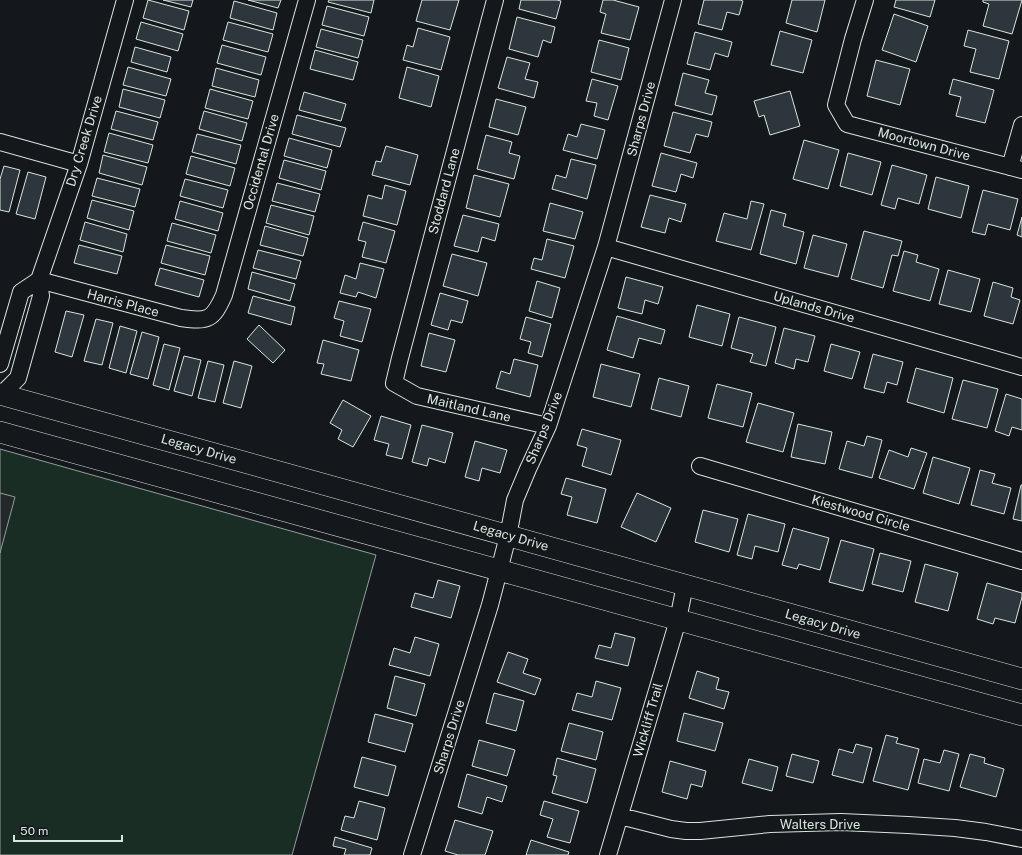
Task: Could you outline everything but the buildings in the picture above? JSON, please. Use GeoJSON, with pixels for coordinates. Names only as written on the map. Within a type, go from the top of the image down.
{"type":"FeatureCollection","features":[{"type":"Feature","properties":{"kind":"main road","name":"Legacy Drive"},"geometry":{"type":"LineString","coordinates":[[0,393],[1022,679]]}},
{"type":"Feature","properties":{"kind":"main road"},"geometry":{"type":"LineString","coordinates":[[0,432],[1022,716]]}},
{"type":"Feature","properties":{"kind":"street","name":"Dry Creek Drive"},"geometry":{"type":"LineString","coordinates":[[0,393],[18,378],[41,296],[39,280],[79,164],[126,0]]}},
{"type":"Feature","properties":{"kind":"street","name":"Occidental Drive"},"geometry":{"type":"LineString","coordinates":[[208,319],[218,310],[224,295],[307,0]]}},
{"type":"Feature","properties":{"kind":"street","name":"Stoddard Lane"},"geometry":{"type":"LineString","coordinates":[[394,383],[495,0]]}},
{"type":"Feature","properties":{"kind":"street","name":"Sharps Drive"},"geometry":{"type":"LineString","coordinates":[[412,855],[488,611],[508,536],[515,500],[548,426],[606,247],[672,0]]}},
{"type":"Feature","properties":{"kind":"street","name":"Moortown Drive"},"geometry":{"type":"LineString","coordinates":[[865,0],[836,105],[847,124],[1016,169]]}},
{"type":"Feature","properties":{"kind":"street"},"geometry":{"type":"LineString","coordinates":[[1016,169],[1022,125]]}},
{"type":"Feature","properties":{"kind":"street"},"geometry":{"type":"LineString","coordinates":[[0,142],[79,164]]}},
{"type":"Feature","properties":{"kind":"street","name":"Uplands Drive"},"geometry":{"type":"LineString","coordinates":[[606,247],[1022,366]]}},
{"type":"Feature","properties":{"kind":"street"},"geometry":{"type":"LineString","coordinates":[[0,364],[21,292],[39,280]]}},
{"type":"Feature","properties":{"kind":"street","name":"Harris Place"},"geometry":{"type":"LineString","coordinates":[[39,280],[181,318],[195,320],[208,319]]}},
{"type":"Feature","properties":{"kind":"street","name":"Maitland Lane"},"geometry":{"type":"LineString","coordinates":[[394,383],[417,396],[548,426]]}},
{"type":"Feature","properties":{"kind":"street","name":"Kiestwood Circle"},"geometry":{"type":"LineString","coordinates":[[700,466],[1022,561]]}},
{"type":"Feature","properties":{"kind":"street","name":"Wickliff Trail"},"geometry":{"type":"LineString","coordinates":[[608,855],[678,620],[685,585]]}},
{"type":"Feature","properties":{"kind":"street","name":"Walters Drive"},"geometry":{"type":"LineString","coordinates":[[620,816],[671,829],[686,831],[770,824],[841,822],[908,824],[955,828],[1022,839]]}},
{"type":"Feature","properties":{"kind":"green space"},"geometry":{"type":"Polygon","coordinates":[[[0,449],[376,555],[292,855],[0,855],[0,449]]]}},
{"type":"Feature","properties":{"kind":"shaded area"},"geometry":{"type":"Polygon","coordinates":[[[0,493],[15,497],[0,553],[0,493]]]}}]}
